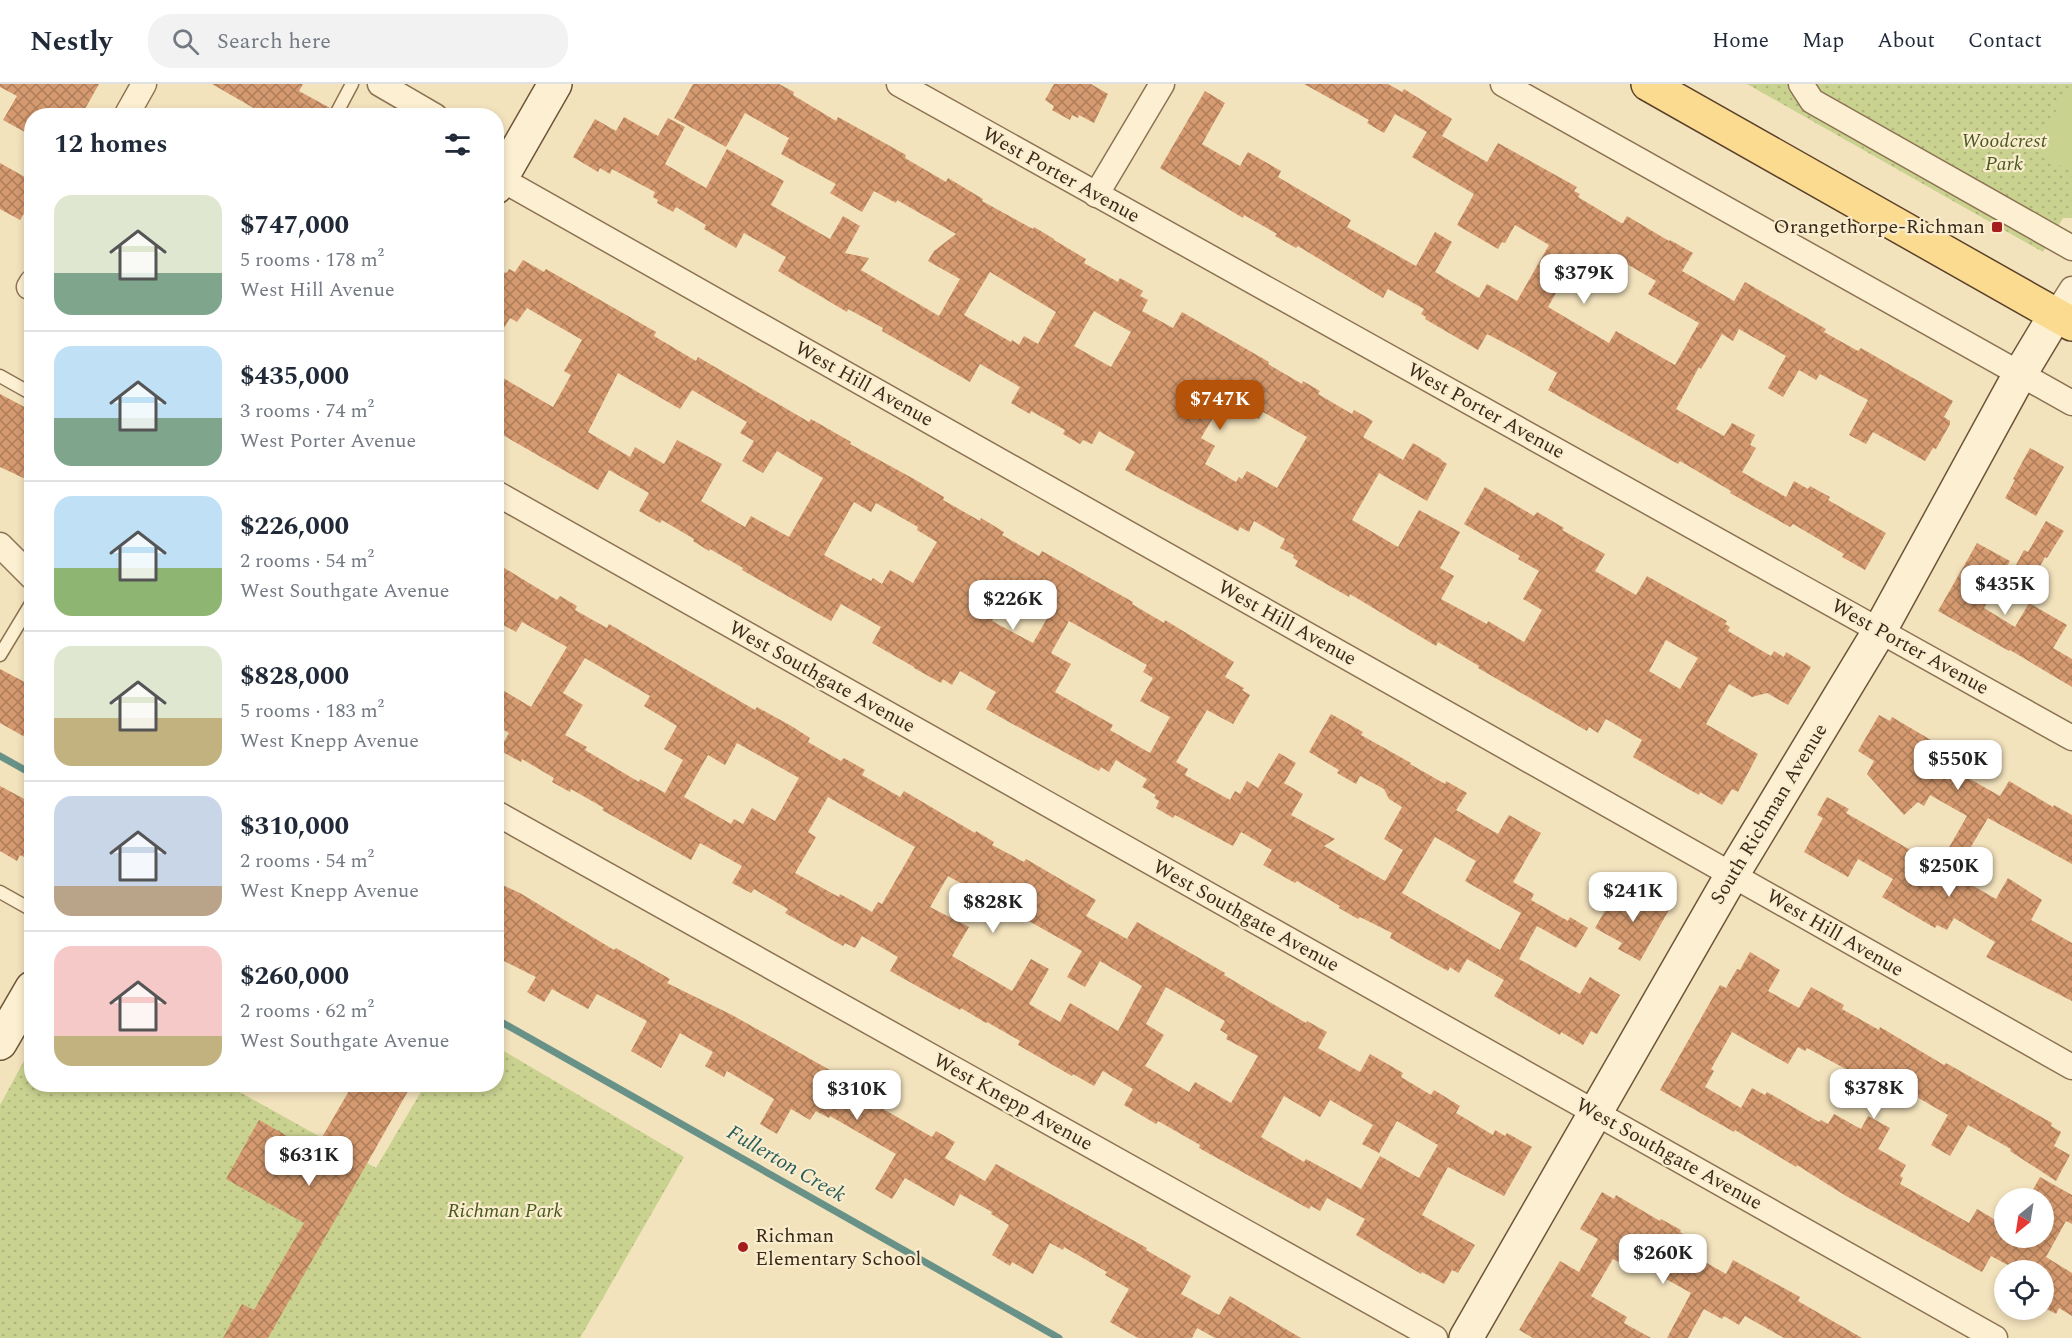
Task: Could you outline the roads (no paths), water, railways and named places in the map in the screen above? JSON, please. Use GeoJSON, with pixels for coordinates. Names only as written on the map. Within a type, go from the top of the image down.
{"type":"FeatureCollection","features":[{"type":"Feature","properties":{"kind":"main road"},"geometry":{"type":"LineString","coordinates":[[1648,84],[2066,309]]}},
{"type":"Feature","properties":{"kind":"street"},"geometry":{"type":"LineString","coordinates":[[130,108],[144,84]]}},
{"type":"Feature","properties":{"kind":"street"},"geometry":{"type":"LineString","coordinates":[[380,84],[421,108]]}},
{"type":"Feature","properties":{"kind":"street"},"geometry":{"type":"LineString","coordinates":[[504,166],[555,84]]}},
{"type":"Feature","properties":{"kind":"street","name":"West Porter Avenue"},"geometry":{"type":"LineString","coordinates":[[899,84],[2072,738]]}},
{"type":"Feature","properties":{"kind":"street"},"geometry":{"type":"LineString","coordinates":[[1096,195],[1162,84]]}},
{"type":"Feature","properties":{"kind":"street"},"geometry":{"type":"LineString","coordinates":[[1503,84],[2072,403]]}},
{"type":"Feature","properties":{"kind":"street"},"geometry":{"type":"LineString","coordinates":[[1801,84],[1812,101],[2072,248]]}},
{"type":"Feature","properties":{"kind":"street","name":"West Hill Avenue"},"geometry":{"type":"LineString","coordinates":[[504,170],[1732,875],[2072,1067]]}},
{"type":"Feature","properties":{"kind":"street","name":"South Richman Avenue"},"geometry":{"type":"LineString","coordinates":[[1466,1338],[1732,875],[1880,630],[2020,374],[2066,309]]}},
{"type":"Feature","properties":{"kind":"street","name":"West Southgate Avenue"},"geometry":{"type":"LineString","coordinates":[[504,498],[1995,1338]]}},
{"type":"Feature","properties":{"kind":"street"},"geometry":{"type":"LineString","coordinates":[[0,545],[24,569]]}},
{"type":"Feature","properties":{"kind":"street","name":"West Knepp Avenue"},"geometry":{"type":"LineString","coordinates":[[504,817],[1435,1338]]}},
{"type":"Feature","properties":{"kind":"street"},"geometry":{"type":"LineString","coordinates":[[0,1043],[24,1002]]}},
{"type":"Feature","properties":{"kind":"lane"},"geometry":{"type":"LineString","coordinates":[[338,108],[352,84]]}},
{"type":"Feature","properties":{"kind":"lane"},"geometry":{"type":"LineString","coordinates":[[0,376],[24,390]]}},
{"type":"Feature","properties":{"kind":"lane"},"geometry":{"type":"LineString","coordinates":[[0,655],[24,615]]}},
{"type":"Feature","properties":{"kind":"lane"},"geometry":{"type":"LineString","coordinates":[[0,892],[24,905]]}},
{"type":"Feature","properties":{"kind":"waterway","name":"Fullerton Creek"},"geometry":{"type":"LineString","coordinates":[[0,756],[24,770]]}},
{"type":"Feature","properties":{"kind":"waterway","name":"Fullerton Creek"},"geometry":{"type":"LineString","coordinates":[[504,1024],[1059,1338]]}},
{"type":"Feature","properties":{"kind":"place","name":"Orangethorpe-Richman"},"geometry":{"type":"Point","coordinates":[1997,227]}},
{"type":"Feature","properties":{"kind":"place","name":"Richman Elementary School"},"geometry":{"type":"Point","coordinates":[743,1247]}},
{"type":"Feature","properties":{"kind":"park label","name":"Woodcrest Park"},"geometry":{"type":"Point","coordinates":[2004,152]}},
{"type":"Feature","properties":{"kind":"park label","name":"Richman Park"},"geometry":{"type":"Point","coordinates":[505,1211]}}]}
